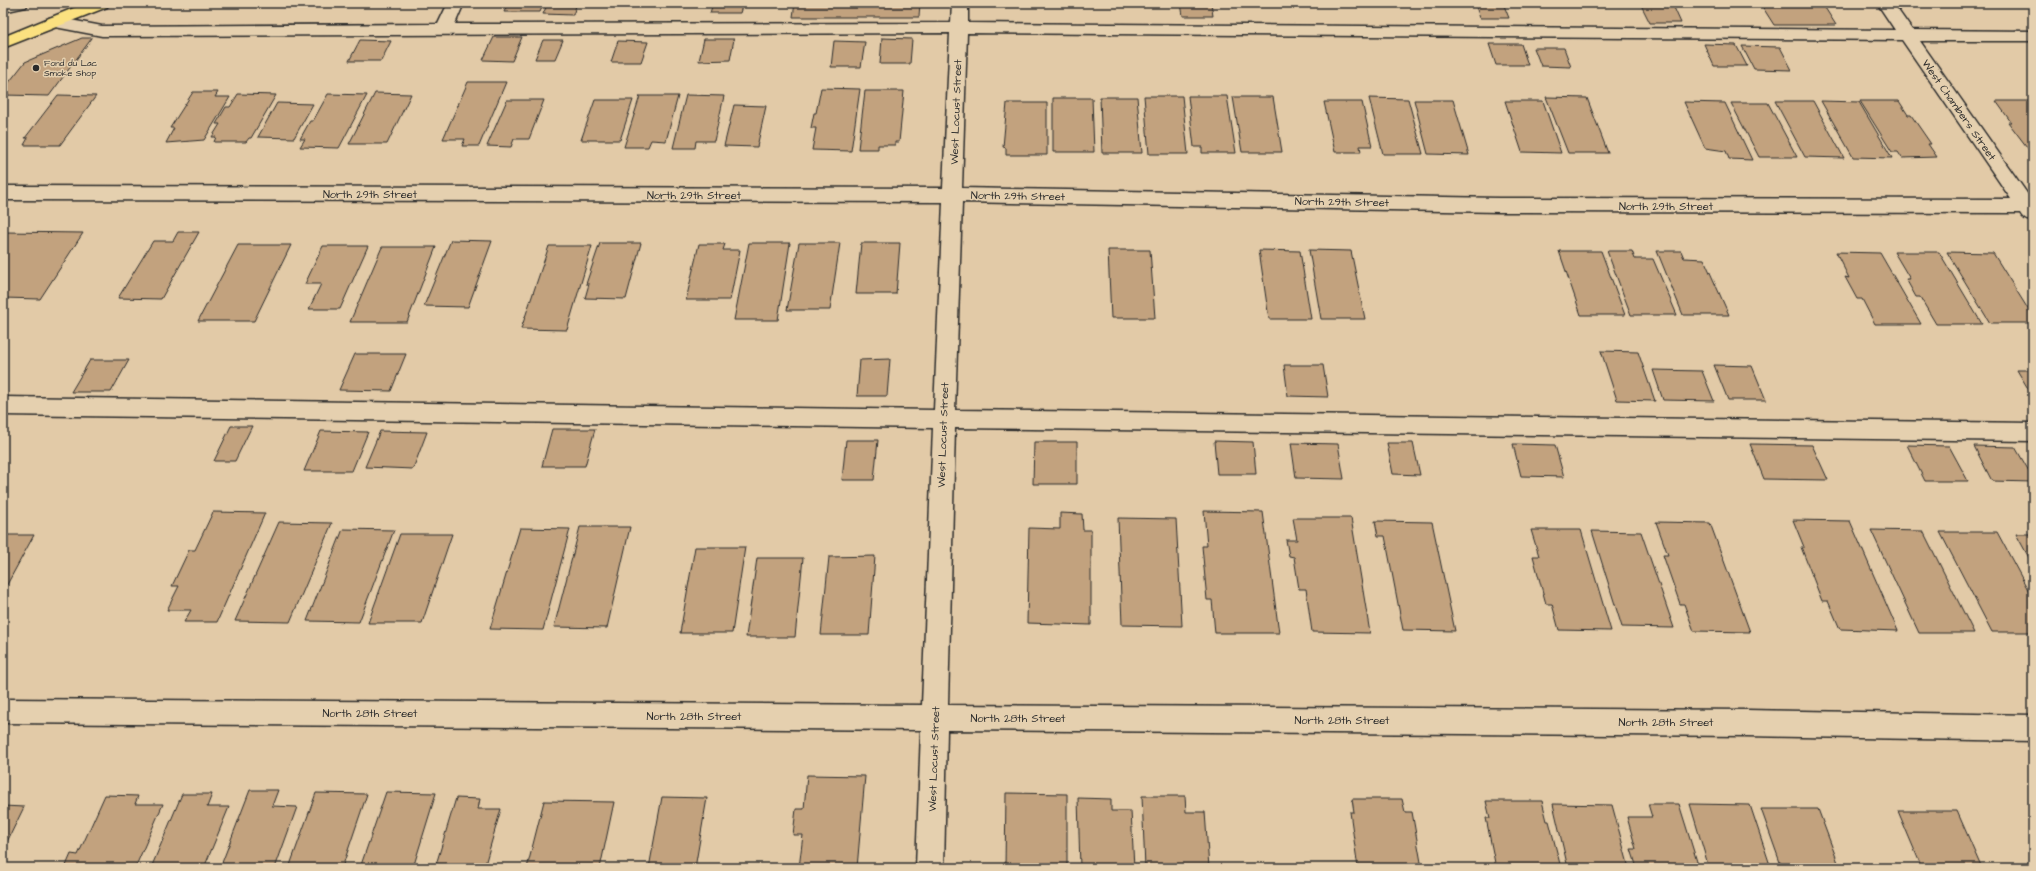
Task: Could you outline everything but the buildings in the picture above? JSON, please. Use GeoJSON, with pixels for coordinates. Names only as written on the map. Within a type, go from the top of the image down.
{"type":"FeatureCollection","features":[{"type":"Feature","properties":{"kind":"main road"},"geometry":{"type":"LineString","coordinates":[[3,43],[101,3]]}},
{"type":"Feature","properties":{"kind":"street"},"geometry":{"type":"LineString","coordinates":[[3,7],[20,3]]}},
{"type":"Feature","properties":{"kind":"street"},"geometry":{"type":"LineString","coordinates":[[444,30],[456,3]]}},
{"type":"Feature","properties":{"kind":"street","name":"West Locust Street"},"geometry":{"type":"LineString","coordinates":[[930,868],[944,419],[954,195],[960,3]]}},
{"type":"Feature","properties":{"kind":"street","name":"West Chambers Street"},"geometry":{"type":"LineString","coordinates":[[1885,3],[2030,210]]}},
{"type":"Feature","properties":{"kind":"street"},"geometry":{"type":"LineString","coordinates":[[56,22],[102,31],[959,28],[2033,36]]}},
{"type":"Feature","properties":{"kind":"street","name":"North 29th Street"},"geometry":{"type":"LineString","coordinates":[[3,193],[954,195],[1499,205],[2030,210]]}},
{"type":"Feature","properties":{"kind":"street"},"geometry":{"type":"LineString","coordinates":[[3,406],[2033,432]]}},
{"type":"Feature","properties":{"kind":"street","name":"North 28th Street"},"geometry":{"type":"LineString","coordinates":[[3,711],[1740,722],[2033,728]]}},
{"type":"Feature","properties":{"kind":"place","name":"Fond du Lac Smoke Shop"},"geometry":{"type":"Point","coordinates":[36,68]}}]}
